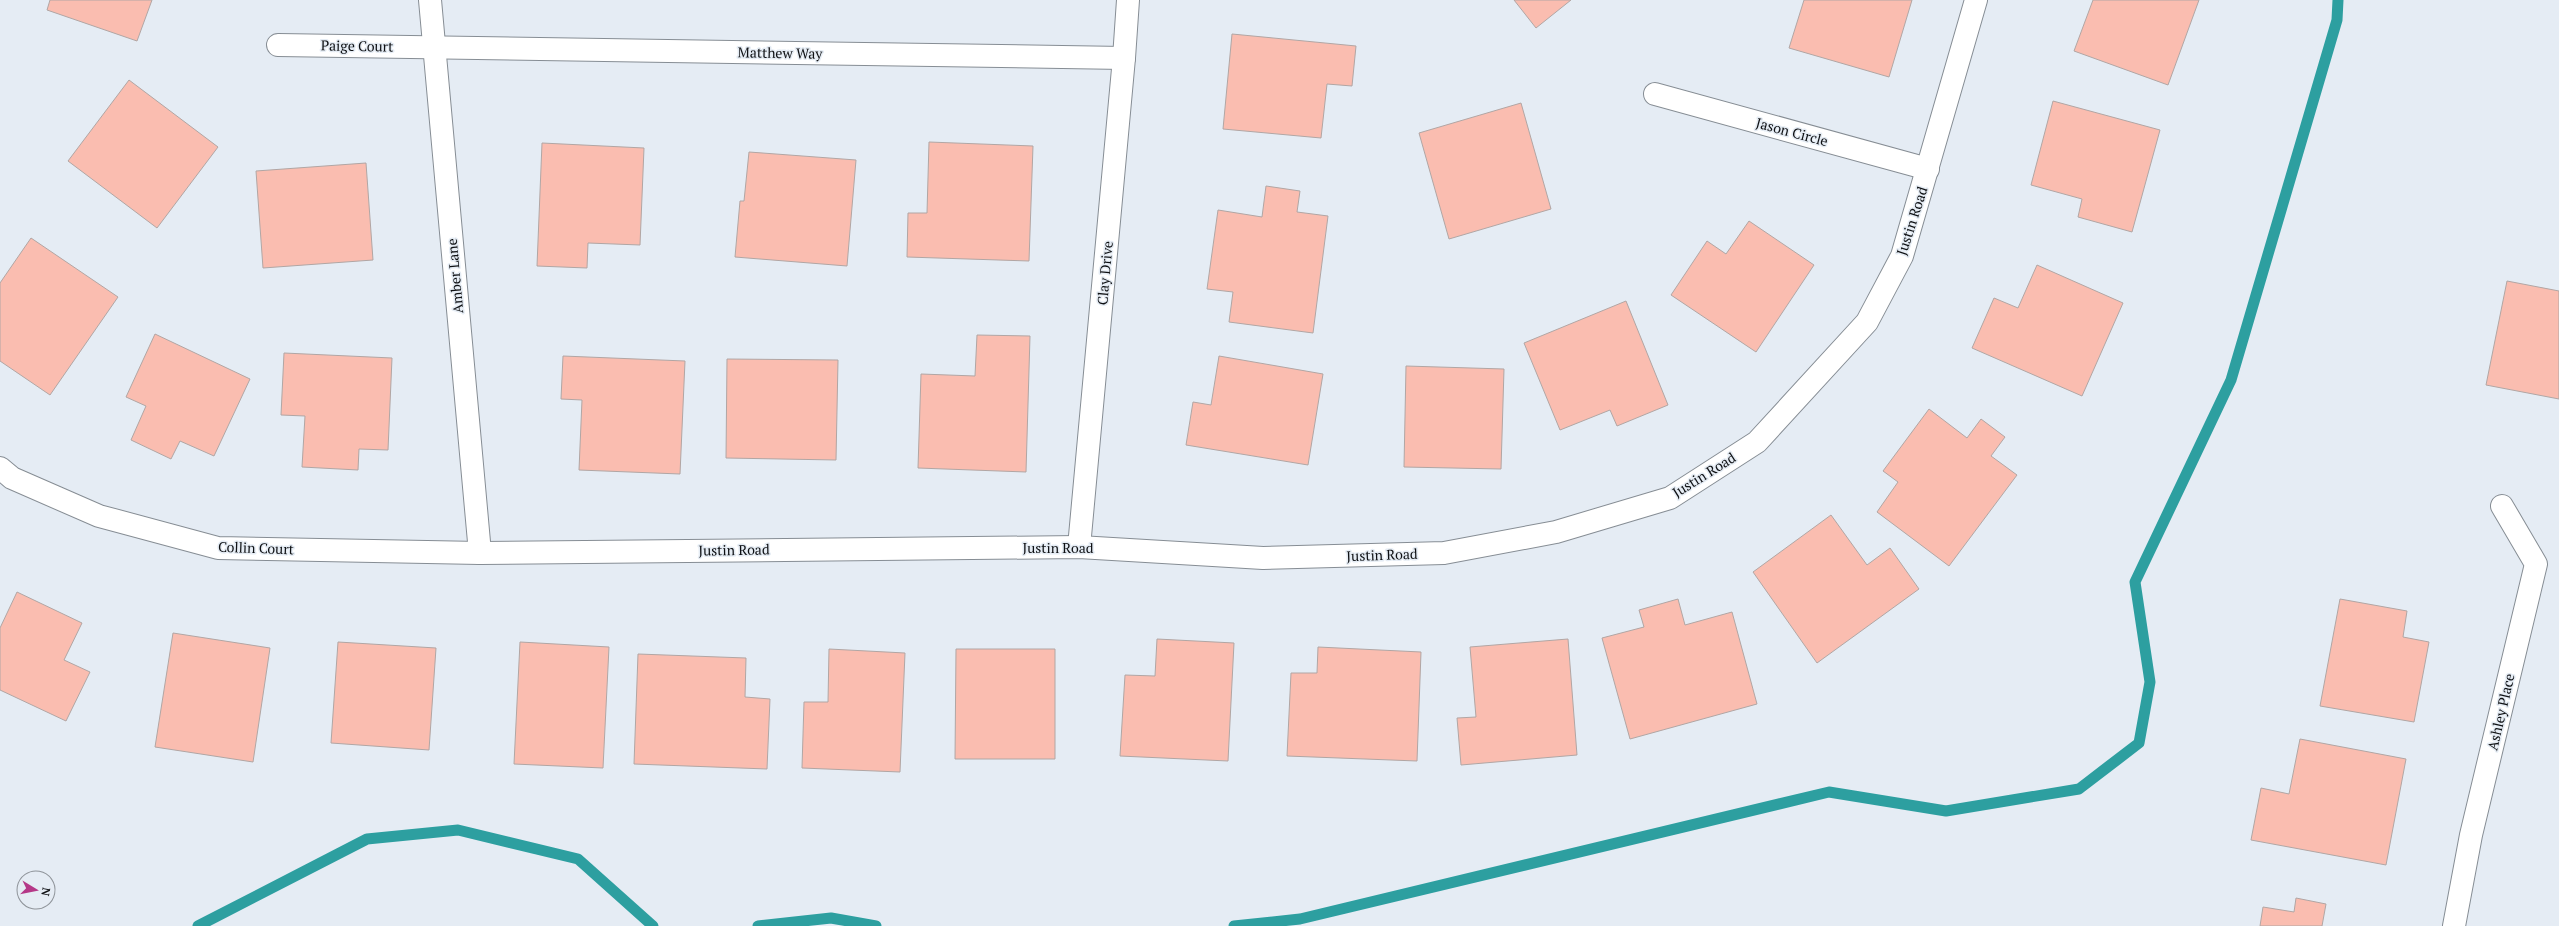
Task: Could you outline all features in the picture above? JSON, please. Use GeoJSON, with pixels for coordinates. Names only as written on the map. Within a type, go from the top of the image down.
{"type":"FeatureCollection","features":[{"type":"Feature","properties":{"kind":"street","name":"Amber Lane"},"geometry":{"type":"LineString","coordinates":[[430,0],[480,553]]}},
{"type":"Feature","properties":{"kind":"street","name":"Clay Drive"},"geometry":{"type":"LineString","coordinates":[[1079,547],[1128,0]]}},
{"type":"Feature","properties":{"kind":"street","name":"Justin Road"},"geometry":{"type":"LineString","coordinates":[[480,553],[1079,547],[1263,558],[1444,553],[1556,532],[1670,498],[1757,442],[1867,322],[1902,256],[1976,0]]}},
{"type":"Feature","properties":{"kind":"street","name":"Paige Court"},"geometry":{"type":"LineString","coordinates":[[278,45],[435,47]]}},
{"type":"Feature","properties":{"kind":"street","name":"Matthew Way"},"geometry":{"type":"LineString","coordinates":[[435,47],[1124,58]]}},
{"type":"Feature","properties":{"kind":"street","name":"Jason Circle"},"geometry":{"type":"LineString","coordinates":[[1655,94],[1928,169]]}},
{"type":"Feature","properties":{"kind":"street","name":"Collin Court"},"geometry":{"type":"LineString","coordinates":[[0,468],[12,478],[99,516],[218,548],[480,553]]}},
{"type":"Feature","properties":{"kind":"street","name":"Ashley Place"},"geometry":{"type":"LineString","coordinates":[[2454,926],[2472,835],[2536,564],[2502,506]]}},
{"type":"Feature","properties":{"kind":"building"},"geometry":{"type":"Polygon","coordinates":[[[50,0],[152,0],[137,41],[47,10],[50,0]]]}},
{"type":"Feature","properties":{"kind":"building"},"geometry":{"type":"Polygon","coordinates":[[[1514,0],[1571,0],[1536,28],[1514,0]]]}},
{"type":"Feature","properties":{"kind":"building"},"geometry":{"type":"Polygon","coordinates":[[[1804,0],[1912,0],[1889,77],[1789,48],[1804,0]]]}},
{"type":"Feature","properties":{"kind":"building"},"geometry":{"type":"Polygon","coordinates":[[[2093,0],[2199,0],[2168,85],[2074,51],[2093,0]]]}},
{"type":"Feature","properties":{"kind":"building"},"geometry":{"type":"Polygon","coordinates":[[[1232,34],[1356,46],[1352,86],[1327,84],[1321,138],[1223,129],[1232,34]]]}},
{"type":"Feature","properties":{"kind":"building"},"geometry":{"type":"Polygon","coordinates":[[[129,80],[218,147],[157,228],[68,161],[129,80]]]}},
{"type":"Feature","properties":{"kind":"building"},"geometry":{"type":"Polygon","coordinates":[[[2053,101],[2160,130],[2132,232],[2078,217],[2082,199],[2031,185],[2053,101]]]}},
{"type":"Feature","properties":{"kind":"building"},"geometry":{"type":"Polygon","coordinates":[[[1521,103],[1551,209],[1449,239],[1419,133],[1521,103]]]}},
{"type":"Feature","properties":{"kind":"building"},"geometry":{"type":"Polygon","coordinates":[[[929,142],[1033,146],[1029,261],[907,257],[908,213],[927,213],[929,142]]]}},
{"type":"Feature","properties":{"kind":"building"},"geometry":{"type":"Polygon","coordinates":[[[542,143],[644,148],[640,245],[588,243],[587,268],[537,266],[542,143]]]}},
{"type":"Feature","properties":{"kind":"building"},"geometry":{"type":"Polygon","coordinates":[[[749,152],[856,160],[847,266],[735,257],[740,201],[744,201],[749,152]]]}},
{"type":"Feature","properties":{"kind":"building"},"geometry":{"type":"Polygon","coordinates":[[[366,163],[373,260],[263,268],[256,171],[366,163]]]}},
{"type":"Feature","properties":{"kind":"building"},"geometry":{"type":"Polygon","coordinates":[[[1266,186],[1300,191],[1297,212],[1328,216],[1313,333],[1229,322],[1233,292],[1207,289],[1218,210],[1262,217],[1266,186]]]}},
{"type":"Feature","properties":{"kind":"building"},"geometry":{"type":"Polygon","coordinates":[[[1749,221],[1814,265],[1756,352],[1671,295],[1707,241],[1726,254],[1749,221]]]}},
{"type":"Feature","properties":{"kind":"building"},"geometry":{"type":"Polygon","coordinates":[[[31,238],[118,297],[50,395],[0,361],[0,283],[31,238]]]}},
{"type":"Feature","properties":{"kind":"building"},"geometry":{"type":"Polygon","coordinates":[[[2037,265],[2123,303],[2082,396],[1972,348],[1994,298],[2018,308],[2037,265]]]}},
{"type":"Feature","properties":{"kind":"building"},"geometry":{"type":"Polygon","coordinates":[[[2507,281],[2559,291],[2559,399],[2486,385],[2507,281]]]}},
{"type":"Feature","properties":{"kind":"building"},"geometry":{"type":"Polygon","coordinates":[[[1626,301],[1668,405],[1617,426],[1610,410],[1560,430],[1524,343],[1626,301]]]}},
{"type":"Feature","properties":{"kind":"building"},"geometry":{"type":"Polygon","coordinates":[[[155,334],[250,379],[214,456],[180,441],[171,459],[131,440],[146,406],[126,397],[155,334]]]}},
{"type":"Feature","properties":{"kind":"building"},"geometry":{"type":"Polygon","coordinates":[[[977,335],[1030,336],[1026,472],[918,468],[921,374],[975,376],[977,335]]]}},
{"type":"Feature","properties":{"kind":"building"},"geometry":{"type":"Polygon","coordinates":[[[284,353],[392,358],[388,450],[359,449],[358,470],[302,467],[305,416],[281,415],[284,353]]]}},
{"type":"Feature","properties":{"kind":"building"},"geometry":{"type":"Polygon","coordinates":[[[563,356],[685,361],[680,474],[579,470],[582,400],[561,399],[563,356]]]}},
{"type":"Feature","properties":{"kind":"building"},"geometry":{"type":"Polygon","coordinates":[[[1219,356],[1323,374],[1308,465],[1186,445],[1193,402],[1211,405],[1219,356]]]}},
{"type":"Feature","properties":{"kind":"building"},"geometry":{"type":"Polygon","coordinates":[[[727,359],[838,360],[836,460],[726,458],[727,359]]]}},
{"type":"Feature","properties":{"kind":"building"},"geometry":{"type":"Polygon","coordinates":[[[1406,366],[1504,369],[1501,469],[1404,467],[1406,366]]]}},
{"type":"Feature","properties":{"kind":"building"},"geometry":{"type":"Polygon","coordinates":[[[1929,409],[1967,438],[1981,419],[2005,437],[1991,456],[2017,475],[1949,566],[1877,512],[1898,482],[1883,471],[1929,409]]]}},
{"type":"Feature","properties":{"kind":"building"},"geometry":{"type":"Polygon","coordinates":[[[1831,515],[1867,565],[1890,548],[1919,589],[1817,663],[1753,572],[1831,515]]]}},
{"type":"Feature","properties":{"kind":"building"},"geometry":{"type":"Polygon","coordinates":[[[17,592],[82,623],[64,660],[90,672],[66,721],[0,690],[0,628],[17,592]]]}},
{"type":"Feature","properties":{"kind":"building"},"geometry":{"type":"Polygon","coordinates":[[[1678,599],[1685,625],[1732,612],[1757,704],[1630,739],[1602,638],[1644,627],[1639,610],[1678,599]]]}},
{"type":"Feature","properties":{"kind":"building"},"geometry":{"type":"Polygon","coordinates":[[[2340,599],[2407,611],[2403,637],[2429,642],[2414,722],[2320,706],[2340,599]]]}},
{"type":"Feature","properties":{"kind":"building"},"geometry":{"type":"Polygon","coordinates":[[[173,633],[270,648],[253,762],[155,747],[173,633]]]}},
{"type":"Feature","properties":{"kind":"building"},"geometry":{"type":"Polygon","coordinates":[[[1157,639],[1234,643],[1228,761],[1120,756],[1125,675],[1155,676],[1157,639]]]}},
{"type":"Feature","properties":{"kind":"building"},"geometry":{"type":"Polygon","coordinates":[[[1568,639],[1577,755],[1461,765],[1457,718],[1476,717],[1470,647],[1568,639]]]}},
{"type":"Feature","properties":{"kind":"building"},"geometry":{"type":"Polygon","coordinates":[[[338,642],[436,648],[429,750],[331,743],[338,642]]]}},
{"type":"Feature","properties":{"kind":"building"},"geometry":{"type":"Polygon","coordinates":[[[520,642],[609,647],[603,768],[514,764],[520,642]]]}},
{"type":"Feature","properties":{"kind":"building"},"geometry":{"type":"Polygon","coordinates":[[[1318,647],[1421,652],[1417,761],[1287,756],[1291,673],[1317,673],[1318,647]]]}},
{"type":"Feature","properties":{"kind":"building"},"geometry":{"type":"Polygon","coordinates":[[[829,649],[905,653],[900,772],[802,768],[804,702],[828,702],[829,649]]]}},
{"type":"Feature","properties":{"kind":"building"},"geometry":{"type":"Polygon","coordinates":[[[956,649],[1055,649],[1055,759],[955,759],[956,649]]]}},
{"type":"Feature","properties":{"kind":"building"},"geometry":{"type":"Polygon","coordinates":[[[638,654],[746,658],[745,697],[770,699],[767,769],[634,764],[638,654]]]}},
{"type":"Feature","properties":{"kind":"building"},"geometry":{"type":"Polygon","coordinates":[[[2300,739],[2406,759],[2386,865],[2251,840],[2261,788],[2289,794],[2300,739]]]}},
{"type":"Feature","properties":{"kind":"building"},"geometry":{"type":"Polygon","coordinates":[[[2296,898],[2326,904],[2322,926],[2260,926],[2263,907],[2294,912],[2296,898]]]}},
{"type":"Feature","properties":{"kind":"waterway"},"geometry":{"type":"LineString","coordinates":[[1234,926],[1300,919],[1829,792],[1946,811],[2079,789],[2139,743],[2150,682],[2135,582],[2231,380],[2337,20],[2338,0]]}},
{"type":"Feature","properties":{"kind":"waterway"},"geometry":{"type":"LineString","coordinates":[[198,926],[367,839],[458,830],[578,859],[653,926]]}},
{"type":"Feature","properties":{"kind":"waterway"},"geometry":{"type":"LineString","coordinates":[[758,926],[831,918],[876,926]]}}]}
